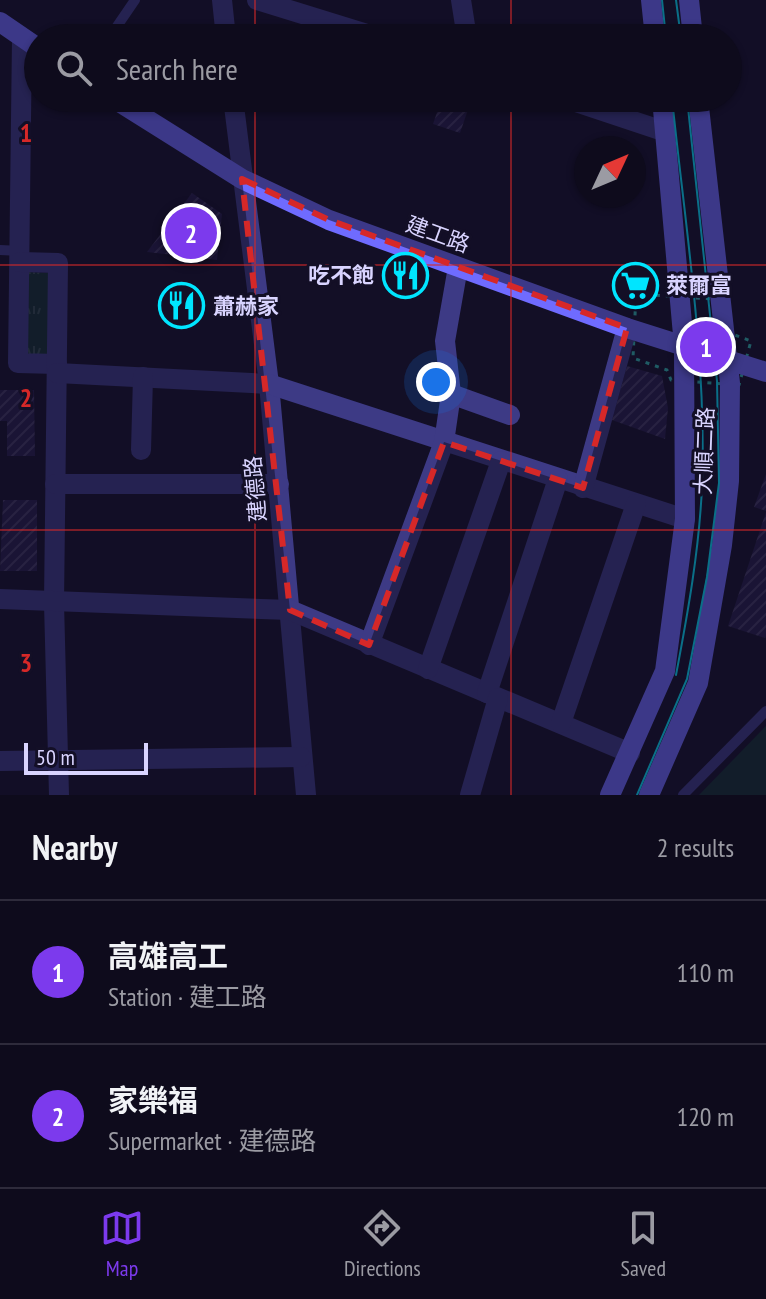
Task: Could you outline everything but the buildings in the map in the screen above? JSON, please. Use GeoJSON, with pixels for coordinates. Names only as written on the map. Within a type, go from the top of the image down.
{"type":"FeatureCollection","features":[{"type":"Feature","properties":{"kind":"street"},"geometry":{"type":"LineString","coordinates":[[222,0],[225,24]]}},
{"type":"Feature","properties":{"kind":"street"},"geometry":{"type":"LineString","coordinates":[[257,0],[335,24]]}},
{"type":"Feature","properties":{"kind":"street"},"geometry":{"type":"LineString","coordinates":[[461,0],[465,24]]}},
{"type":"Feature","properties":{"kind":"street"},"geometry":{"type":"LineString","coordinates":[[651,0],[654,24]]}},
{"type":"Feature","properties":{"kind":"street"},"geometry":{"type":"LineString","coordinates":[[689,0],[692,24]]}},
{"type":"Feature","properties":{"kind":"street"},"geometry":{"type":"LineString","coordinates":[[0,22],[24,39]]}},
{"type":"Feature","properties":{"kind":"street"},"geometry":{"type":"LineString","coordinates":[[25,112],[14,254],[18,363],[143,377],[269,384],[685,519]]}},
{"type":"Feature","properties":{"kind":"street","name":"建工路"},"geometry":{"type":"LineString","coordinates":[[135,112],[242,179],[329,220],[627,328],[766,372]]}},
{"type":"Feature","properties":{"kind":"street","name":"建德路"},"geometry":{"type":"LineString","coordinates":[[235,112],[269,384],[306,795]]}},
{"type":"Feature","properties":{"kind":"street"},"geometry":{"type":"LineString","coordinates":[[606,112],[666,132]]}},
{"type":"Feature","properties":{"kind":"street","name":"大順二路"},"geometry":{"type":"LineString","coordinates":[[610,795],[665,671],[685,519],[684,346],[664,112]]}},
{"type":"Feature","properties":{"kind":"street","name":"大順二路"},"geometry":{"type":"LineString","coordinates":[[649,795],[698,683],[722,545],[729,481],[728,361],[700,112]]}},
{"type":"Feature","properties":{"kind":"street"},"geometry":{"type":"LineString","coordinates":[[14,254],[58,263],[54,603],[59,795]]}},
{"type":"Feature","properties":{"kind":"street"},"geometry":{"type":"LineString","coordinates":[[369,645],[444,442],[451,394],[445,341],[458,267]]}},
{"type":"Feature","properties":{"kind":"street"},"geometry":{"type":"LineString","coordinates":[[583,488],[627,328]]}},
{"type":"Feature","properties":{"kind":"street"},"geometry":{"type":"LineString","coordinates":[[141,450],[143,377]]}},
{"type":"Feature","properties":{"kind":"street"},"geometry":{"type":"LineString","coordinates":[[451,394],[510,415]]}},
{"type":"Feature","properties":{"kind":"street"},"geometry":{"type":"LineString","coordinates":[[428,669],[501,461]]}},
{"type":"Feature","properties":{"kind":"street"},"geometry":{"type":"LineString","coordinates":[[470,795],[492,695],[558,479]]}},
{"type":"Feature","properties":{"kind":"street"},"geometry":{"type":"LineString","coordinates":[[55,484],[279,484]]}},
{"type":"Feature","properties":{"kind":"street"},"geometry":{"type":"LineString","coordinates":[[561,723],[636,504]]}},
{"type":"Feature","properties":{"kind":"street"},"geometry":{"type":"LineString","coordinates":[[0,599],[290,610],[630,753]]}},
{"type":"Feature","properties":{"kind":"street"},"geometry":{"type":"LineString","coordinates":[[0,761],[301,757]]}},
{"type":"Feature","properties":{"kind":"lane"},"geometry":{"type":"LineString","coordinates":[[119,24],[135,0]]}},
{"type":"Feature","properties":{"kind":"lane"},"geometry":{"type":"LineString","coordinates":[[683,795],[766,711]]}},
{"type":"Feature","properties":{"kind":"highlighted area"},"geometry":{"type":"Polygon","coordinates":[[[242,179],[329,220],[627,328],[583,488],[444,442],[369,645],[290,610],[242,179]]]}},
{"type":"Feature","properties":{"kind":"green space"},"geometry":{"type":"Polygon","coordinates":[[[26,272],[52,273],[51,359],[25,359],[26,272]]]}},
{"type":"Feature","properties":{"kind":"green space"},"geometry":{"type":"Polygon","coordinates":[[[766,726],[766,795],[699,795],[766,726]]]}},
{"type":"Feature","properties":{"kind":"tram line"},"geometry":{"type":"LineString","coordinates":[[662,0],[665,24]]}},
{"type":"Feature","properties":{"kind":"tram line"},"geometry":{"type":"LineString","coordinates":[[676,0],[679,24]]}},
{"type":"Feature","properties":{"kind":"tram line"},"geometry":{"type":"LineString","coordinates":[[674,112],[694,292],[703,438],[698,535],[676,675]]}},
{"type":"Feature","properties":{"kind":"tram line"},"geometry":{"type":"LineString","coordinates":[[637,795],[687,679],[707,577],[719,483],[717,381],[688,112]]}},
{"type":"Feature","properties":{"kind":"place","name":"家樂福"},"geometry":{"type":"Point","coordinates":[191,233]}},
{"type":"Feature","properties":{"kind":"place","name":"吃不飽"},"geometry":{"type":"Point","coordinates":[405,275]}},
{"type":"Feature","properties":{"kind":"place","name":"萊爾富"},"geometry":{"type":"Point","coordinates":[635,285]}},
{"type":"Feature","properties":{"kind":"place","name":"蕭赫家"},"geometry":{"type":"Point","coordinates":[182,306]}},
{"type":"Feature","properties":{"kind":"place","name":"高雄高工"},"geometry":{"type":"Point","coordinates":[706,347]}}]}
